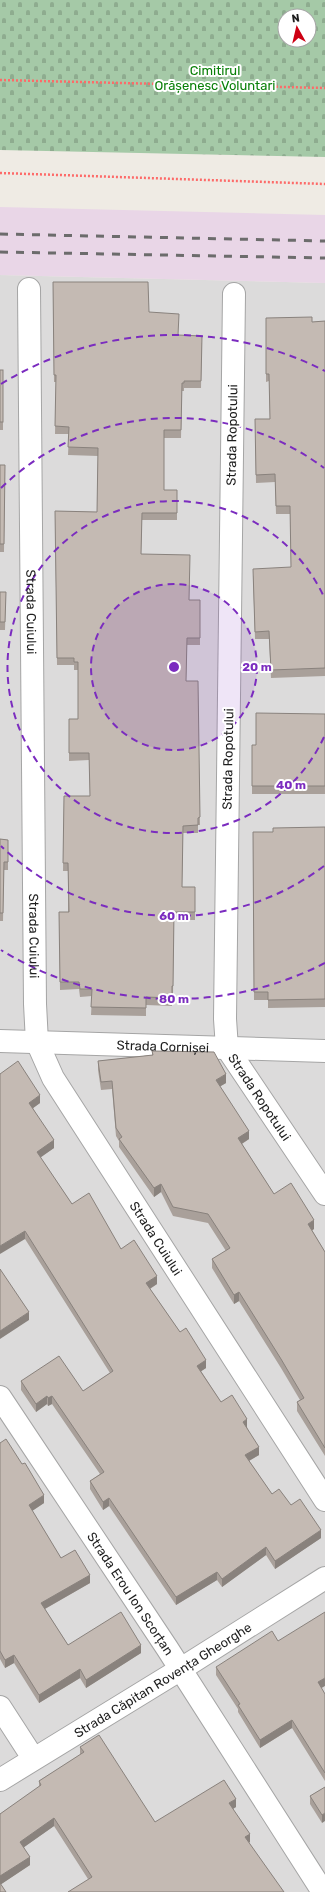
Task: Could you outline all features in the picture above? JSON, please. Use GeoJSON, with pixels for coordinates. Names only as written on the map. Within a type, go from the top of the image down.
{"type":"FeatureCollection","features":[{"type":"Feature","properties":{"kind":"street","name":"Strada Cuiului"},"geometry":{"type":"LineString","coordinates":[[29,289],[35,996],[37,1042],[53,1078],[325,1500]]}},
{"type":"Feature","properties":{"kind":"street","name":"Strada Ropotului"},"geometry":{"type":"LineString","coordinates":[[234,294],[225,1019],[227,1048],[325,1194]]}},
{"type":"Feature","properties":{"kind":"street","name":"Strada Cornișei"},"geometry":{"type":"LineString","coordinates":[[0,1041],[325,1051]]}},
{"type":"Feature","properties":{"kind":"street","name":"Strada Erou Ion Scorțan"},"geometry":{"type":"LineString","coordinates":[[0,1397],[181,1669],[323,1892]]}},
{"type":"Feature","properties":{"kind":"street","name":"Strada Căpitan Rovența Gheorghe"},"geometry":{"type":"LineString","coordinates":[[0,1780],[33,1758],[181,1669],[325,1578]]}},
{"type":"Feature","properties":{"kind":"street"},"geometry":{"type":"LineString","coordinates":[[0,1706],[33,1758]]}},
{"type":"Feature","properties":{"kind":"path"},"geometry":{"type":"LineString","coordinates":[[0,80],[325,88]]}},
{"type":"Feature","properties":{"kind":"path"},"geometry":{"type":"LineString","coordinates":[[0,173],[325,184]]}},
{"type":"Feature","properties":{"kind":"shaded area"},"geometry":{"type":"Polygon","coordinates":[[[0,207],[325,215],[325,283],[0,275],[0,207]]]}},
{"type":"Feature","properties":{"kind":"shaded area"},"geometry":{"type":"Polygon","coordinates":[[[0,275],[325,283],[325,1892],[0,1892],[0,275]]]}},
{"type":"Feature","properties":{"kind":"green space","name":"Cimitirul Orășenesc Voluntari"},"geometry":{"type":"Polygon","coordinates":[[[0,0],[325,0],[325,157],[0,150],[0,0]]]}},
{"type":"Feature","properties":{"kind":"building"},"geometry":{"type":"Polygon","coordinates":[[[53,282],[148,282],[149,312],[179,314],[178,335],[202,336],[201,381],[184,381],[184,383],[182,383],[181,430],[164,430],[164,490],[177,490],[177,513],[142,513],[141,554],[190,555],[189,600],[200,600],[200,638],[187,638],[186,681],[198,681],[200,817],[198,818],[198,825],[183,826],[182,887],[195,887],[195,912],[174,912],[172,998],[146,997],[146,1008],[91,1007],[92,989],[80,989],[79,982],[60,982],[59,912],[69,912],[68,863],[63,863],[64,796],[90,796],[89,753],[69,753],[69,719],[78,719],[78,662],[74,662],[74,658],[57,658],[55,511],[97,512],[98,448],[68,447],[69,427],[55,426],[56,375],[54,375],[53,282]]]}},
{"type":"Feature","properties":{"kind":"building"},"geometry":{"type":"Polygon","coordinates":[[[312,317],[312,322],[325,321],[325,668],[271,670],[269,631],[255,632],[253,569],[291,567],[290,506],[276,506],[275,474],[256,475],[255,419],[270,419],[269,374],[266,374],[266,318],[312,317]]]}},
{"type":"Feature","properties":{"kind":"building"},"geometry":{"type":"Polygon","coordinates":[[[0,370],[3,370],[3,422],[0,422],[0,370]]]}},
{"type":"Feature","properties":{"kind":"building"},"geometry":{"type":"Polygon","coordinates":[[[0,465],[5,465],[4,544],[0,544],[0,465]]]}},
{"type":"Feature","properties":{"kind":"building"},"geometry":{"type":"Polygon","coordinates":[[[0,592],[6,592],[5,622],[0,622],[0,592]]]}},
{"type":"Feature","properties":{"kind":"building"},"geometry":{"type":"Polygon","coordinates":[[[256,713],[325,714],[325,786],[252,786],[252,745],[256,745],[256,713]]]}},
{"type":"Feature","properties":{"kind":"building"},"geometry":{"type":"Polygon","coordinates":[[[325,827],[325,999],[268,1000],[268,992],[254,992],[253,832],[273,832],[273,828],[325,827]]]}},
{"type":"Feature","properties":{"kind":"building"},"geometry":{"type":"Polygon","coordinates":[[[0,839],[8,840],[8,862],[4,862],[3,913],[0,913],[0,839]]]}},
{"type":"Feature","properties":{"kind":"building"},"geometry":{"type":"Polygon","coordinates":[[[152,1051],[214,1052],[226,1074],[216,1080],[249,1131],[238,1138],[274,1194],[291,1183],[314,1220],[308,1224],[325,1252],[325,1448],[297,1402],[304,1398],[281,1359],[239,1292],[234,1295],[212,1259],[230,1248],[208,1214],[173,1207],[161,1184],[154,1188],[119,1139],[122,1137],[116,1128],[112,1081],[101,1082],[98,1061],[153,1055],[152,1051]]]}},
{"type":"Feature","properties":{"kind":"building"},"geometry":{"type":"Polygon","coordinates":[[[18,1061],[40,1095],[29,1103],[54,1140],[37,1152],[72,1204],[89,1193],[121,1249],[134,1240],[157,1276],[146,1283],[180,1332],[186,1328],[206,1360],[197,1366],[221,1402],[232,1395],[247,1419],[243,1422],[259,1447],[245,1455],[272,1494],[279,1489],[291,1505],[300,1499],[321,1530],[275,1561],[266,1547],[222,1579],[217,1572],[176,1597],[109,1498],[103,1502],[90,1481],[104,1472],[52,1396],[48,1398],[47,1396],[36,1404],[21,1381],[59,1356],[83,1391],[113,1371],[25,1231],[0,1246],[0,1074],[18,1061]]]}},
{"type":"Feature","properties":{"kind":"building"},"geometry":{"type":"Polygon","coordinates":[[[0,1269],[29,1312],[0,1331],[0,1269]]]}},
{"type":"Feature","properties":{"kind":"building"},"geometry":{"type":"Polygon","coordinates":[[[6,1439],[22,1464],[25,1463],[44,1495],[29,1505],[61,1558],[75,1550],[90,1575],[41,1603],[68,1645],[121,1612],[141,1645],[86,1680],[80,1669],[39,1695],[14,1655],[5,1660],[0,1651],[0,1443],[6,1439]]]}},
{"type":"Feature","properties":{"kind":"building"},"geometry":{"type":"Polygon","coordinates":[[[325,1612],[325,1678],[318,1682],[325,1694],[325,1773],[292,1720],[260,1740],[238,1705],[240,1704],[216,1667],[272,1631],[278,1641],[325,1612]]]}},
{"type":"Feature","properties":{"kind":"building"},"geometry":{"type":"Polygon","coordinates":[[[99,1735],[155,1822],[224,1780],[236,1799],[229,1803],[250,1834],[245,1837],[284,1892],[68,1892],[92,1877],[54,1818],[20,1842],[30,1857],[0,1876],[0,1814],[41,1785],[39,1781],[84,1752],[80,1747],[99,1735]]]}},
{"type":"Feature","properties":{"kind":"building"},"geometry":{"type":"Polygon","coordinates":[[[325,1787],[325,1813],[322,1815],[310,1796],[325,1787]]]}},
{"type":"Feature","properties":{"kind":"building"},"geometry":{"type":"Polygon","coordinates":[[[0,1883],[6,1892],[0,1892],[0,1883]]]}},
{"type":"Feature","properties":{"kind":"railway"},"geometry":{"type":"LineString","coordinates":[[0,234],[325,241]]}},
{"type":"Feature","properties":{"kind":"railway"},"geometry":{"type":"LineString","coordinates":[[0,252],[325,258]]}}]}
